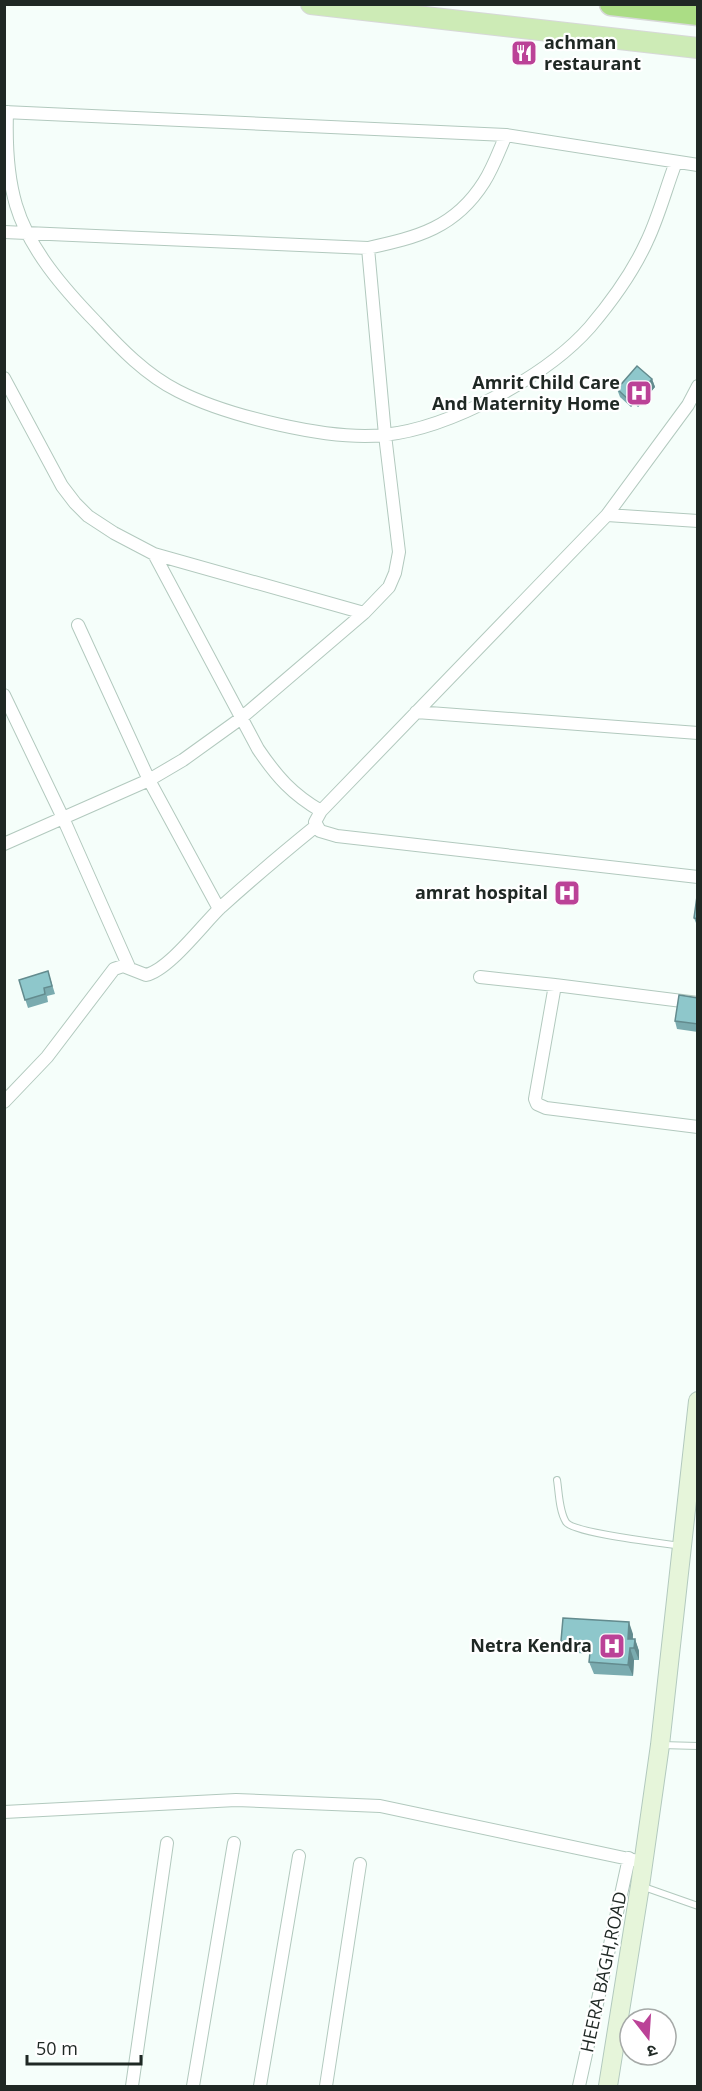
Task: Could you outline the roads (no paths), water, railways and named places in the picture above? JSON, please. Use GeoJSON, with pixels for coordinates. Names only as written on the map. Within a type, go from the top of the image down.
{"type":"FeatureCollection","features":[{"type":"Feature","properties":{"kind":"highway"},"geometry":{"type":"LineString","coordinates":[[612,4],[698,14]]}},
{"type":"Feature","properties":{"kind":"main road"},"geometry":{"type":"LineString","coordinates":[[311,4],[698,48]]}},
{"type":"Feature","properties":{"kind":"street"},"geometry":{"type":"LineString","coordinates":[[676,162],[648,240],[633,267],[609,303],[570,347],[540,370],[470,409],[419,427],[385,435],[337,435],[249,417],[178,391],[135,361],[80,305],[46,263],[27,233],[16,207],[11,187],[6,112],[506,135],[698,165]]}},
{"type":"Feature","properties":{"kind":"street"},"geometry":{"type":"LineString","coordinates":[[4,232],[368,248],[422,234],[448,222],[472,199],[485,181],[506,135]]}},
{"type":"Feature","properties":{"kind":"street"},"geometry":{"type":"LineString","coordinates":[[4,844],[149,780],[183,760],[240,719],[364,613],[389,587],[395,573],[399,552],[385,435],[368,248]]}},
{"type":"Feature","properties":{"kind":"street"},"geometry":{"type":"LineString","coordinates":[[4,378],[50,465],[75,503],[88,516],[114,533],[154,554],[364,613]]}},
{"type":"Feature","properties":{"kind":"street"},"geometry":{"type":"LineString","coordinates":[[698,386],[688,405],[607,515],[321,811],[315,822],[323,833],[337,836],[698,877]]}},
{"type":"Feature","properties":{"kind":"street"},"geometry":{"type":"LineString","coordinates":[[607,515],[698,521]]}},
{"type":"Feature","properties":{"kind":"street"},"geometry":{"type":"LineString","coordinates":[[154,554],[240,719],[274,773],[291,791],[321,811]]}},
{"type":"Feature","properties":{"kind":"street"},"geometry":{"type":"LineString","coordinates":[[78,625],[149,780],[219,909]]}},
{"type":"Feature","properties":{"kind":"street"},"geometry":{"type":"LineString","coordinates":[[4,695],[63,818],[129,967]]}},
{"type":"Feature","properties":{"kind":"street"},"geometry":{"type":"LineString","coordinates":[[416,712],[698,733]]}},
{"type":"Feature","properties":{"kind":"street"},"geometry":{"type":"LineString","coordinates":[[4,1102],[47,1057],[109,974],[118,967],[129,967],[147,975],[160,970],[219,909],[316,826]]}},
{"type":"Feature","properties":{"kind":"street"},"geometry":{"type":"LineString","coordinates":[[480,977],[555,984],[698,1003]]}},
{"type":"Feature","properties":{"kind":"street"},"geometry":{"type":"LineString","coordinates":[[555,984],[535,1099],[537,1104],[546,1108],[698,1127]]}},
{"type":"Feature","properties":{"kind":"street"},"geometry":{"type":"LineString","coordinates":[[608,2086],[640,1886],[636,1860],[660,1745],[697,1410]]}},
{"type":"Feature","properties":{"kind":"street"},"geometry":{"type":"LineString","coordinates":[[4,1812],[237,1800],[380,1806],[636,1860]]}},
{"type":"Feature","properties":{"kind":"street"},"geometry":{"type":"LineString","coordinates":[[132,2086],[167,1842]]}},
{"type":"Feature","properties":{"kind":"street"},"geometry":{"type":"LineString","coordinates":[[193,2086],[234,1843]]}},
{"type":"Feature","properties":{"kind":"street"},"geometry":{"type":"LineString","coordinates":[[260,2086],[299,1856]]}},
{"type":"Feature","properties":{"kind":"street","name":"HEERA BAGH,ROAD"},"geometry":{"type":"LineString","coordinates":[[579,2086],[636,1860]]}},
{"type":"Feature","properties":{"kind":"street"},"geometry":{"type":"LineString","coordinates":[[326,2086],[360,1864]]}},
{"type":"Feature","properties":{"kind":"lane"},"geometry":{"type":"LineString","coordinates":[[557,1480],[563,1516],[572,1527],[681,1546]]}},
{"type":"Feature","properties":{"kind":"lane"},"geometry":{"type":"LineString","coordinates":[[660,1745],[698,1746]]}},
{"type":"Feature","properties":{"kind":"lane"},"geometry":{"type":"LineString","coordinates":[[640,1886],[698,1906]]}},
{"type":"Feature","properties":{"kind":"place","name":"achman restaurant"},"geometry":{"type":"Point","coordinates":[524,53]}},
{"type":"Feature","properties":{"kind":"place","name":"Amrit Child Care And Maternity Home"},"geometry":{"type":"Point","coordinates":[639,393]}},
{"type":"Feature","properties":{"kind":"place","name":"amrat hospital"},"geometry":{"type":"Point","coordinates":[567,893]}},
{"type":"Feature","properties":{"kind":"place","name":"Netra Kendra"},"geometry":{"type":"Point","coordinates":[612,1646]}}]}
